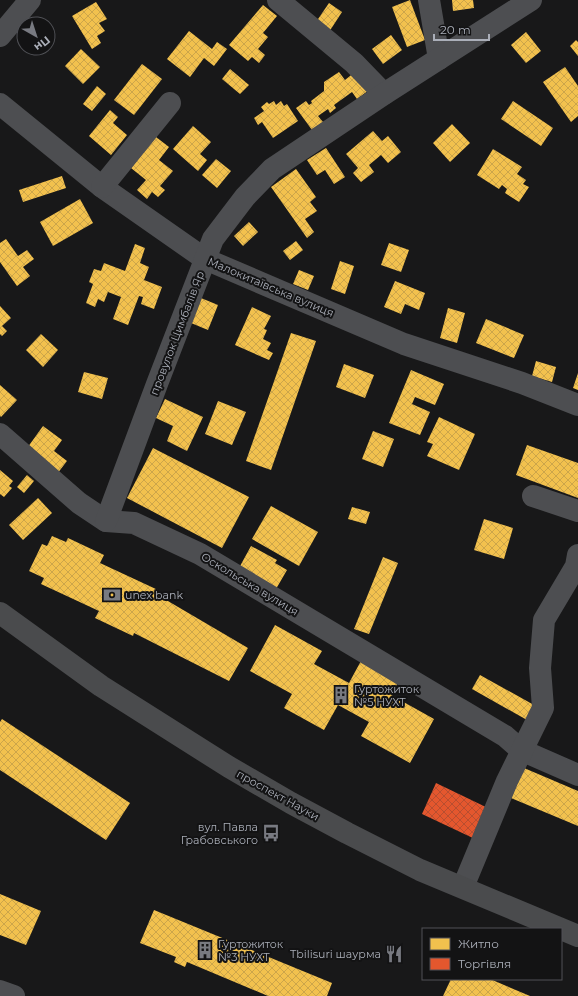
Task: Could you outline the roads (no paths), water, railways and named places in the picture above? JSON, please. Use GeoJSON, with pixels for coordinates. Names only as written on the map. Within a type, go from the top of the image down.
{"type":"FeatureCollection","features":[{"type":"Feature","properties":{"kind":"main road","name":"проспект Науки"},"geometry":{"type":"LineString","coordinates":[[0,613],[101,686],[229,767],[354,837],[420,870],[559,928]]}},
{"type":"Feature","properties":{"kind":"main road","name":"проспект Науки"},"geometry":{"type":"LineString","coordinates":[[562,929],[578,936]]}},
{"type":"Feature","properties":{"kind":"street"},"geometry":{"type":"LineString","coordinates":[[0,36],[30,0]]}},
{"type":"Feature","properties":{"kind":"street"},"geometry":{"type":"LineString","coordinates":[[278,0],[354,63],[384,94]]}},
{"type":"Feature","properties":{"kind":"street"},"geometry":{"type":"LineString","coordinates":[[429,0],[439,59]]}},
{"type":"Feature","properties":{"kind":"street","name":"провулок Цимбалів Яр"},"geometry":{"type":"LineString","coordinates":[[106,521],[213,239],[226,220],[245,197],[272,169],[384,94],[531,0]]}},
{"type":"Feature","properties":{"kind":"street"},"geometry":{"type":"LineString","coordinates":[[102,187],[170,103]]}},
{"type":"Feature","properties":{"kind":"street","name":"Малокитаївська вулиця"},"geometry":{"type":"LineString","coordinates":[[0,104],[102,187],[206,259],[404,344],[522,383],[578,405]]}},
{"type":"Feature","properties":{"kind":"street","name":"Оскольська вулиця"},"geometry":{"type":"LineString","coordinates":[[0,434],[79,503],[106,521],[134,523],[200,554],[513,743],[578,775]]}},
{"type":"Feature","properties":{"kind":"street"},"geometry":{"type":"LineString","coordinates":[[533,496],[578,511]]}},
{"type":"Feature","properties":{"kind":"street"},"geometry":{"type":"LineString","coordinates":[[463,887],[496,805],[513,743],[542,708],[540,668],[544,620],[577,562]]}},
{"type":"Feature","properties":{"kind":"street"},"geometry":{"type":"LineString","coordinates":[[0,991],[14,996]]}},
{"type":"Feature","properties":{"kind":"place","name":"unex bank"},"geometry":{"type":"Point","coordinates":[112,595]}},
{"type":"Feature","properties":{"kind":"place","name":"Гуртожиток №5 НУХТ"},"geometry":{"type":"Point","coordinates":[341,695]}},
{"type":"Feature","properties":{"kind":"place","name":"вул. Павла Грабовського"},"geometry":{"type":"Point","coordinates":[271,833]}},
{"type":"Feature","properties":{"kind":"place","name":"Гуртожиток №3 НУХТ"},"geometry":{"type":"Point","coordinates":[205,950]}},
{"type":"Feature","properties":{"kind":"place","name":"Tbilisuri шаурма"},"geometry":{"type":"Point","coordinates":[394,954]}}]}
